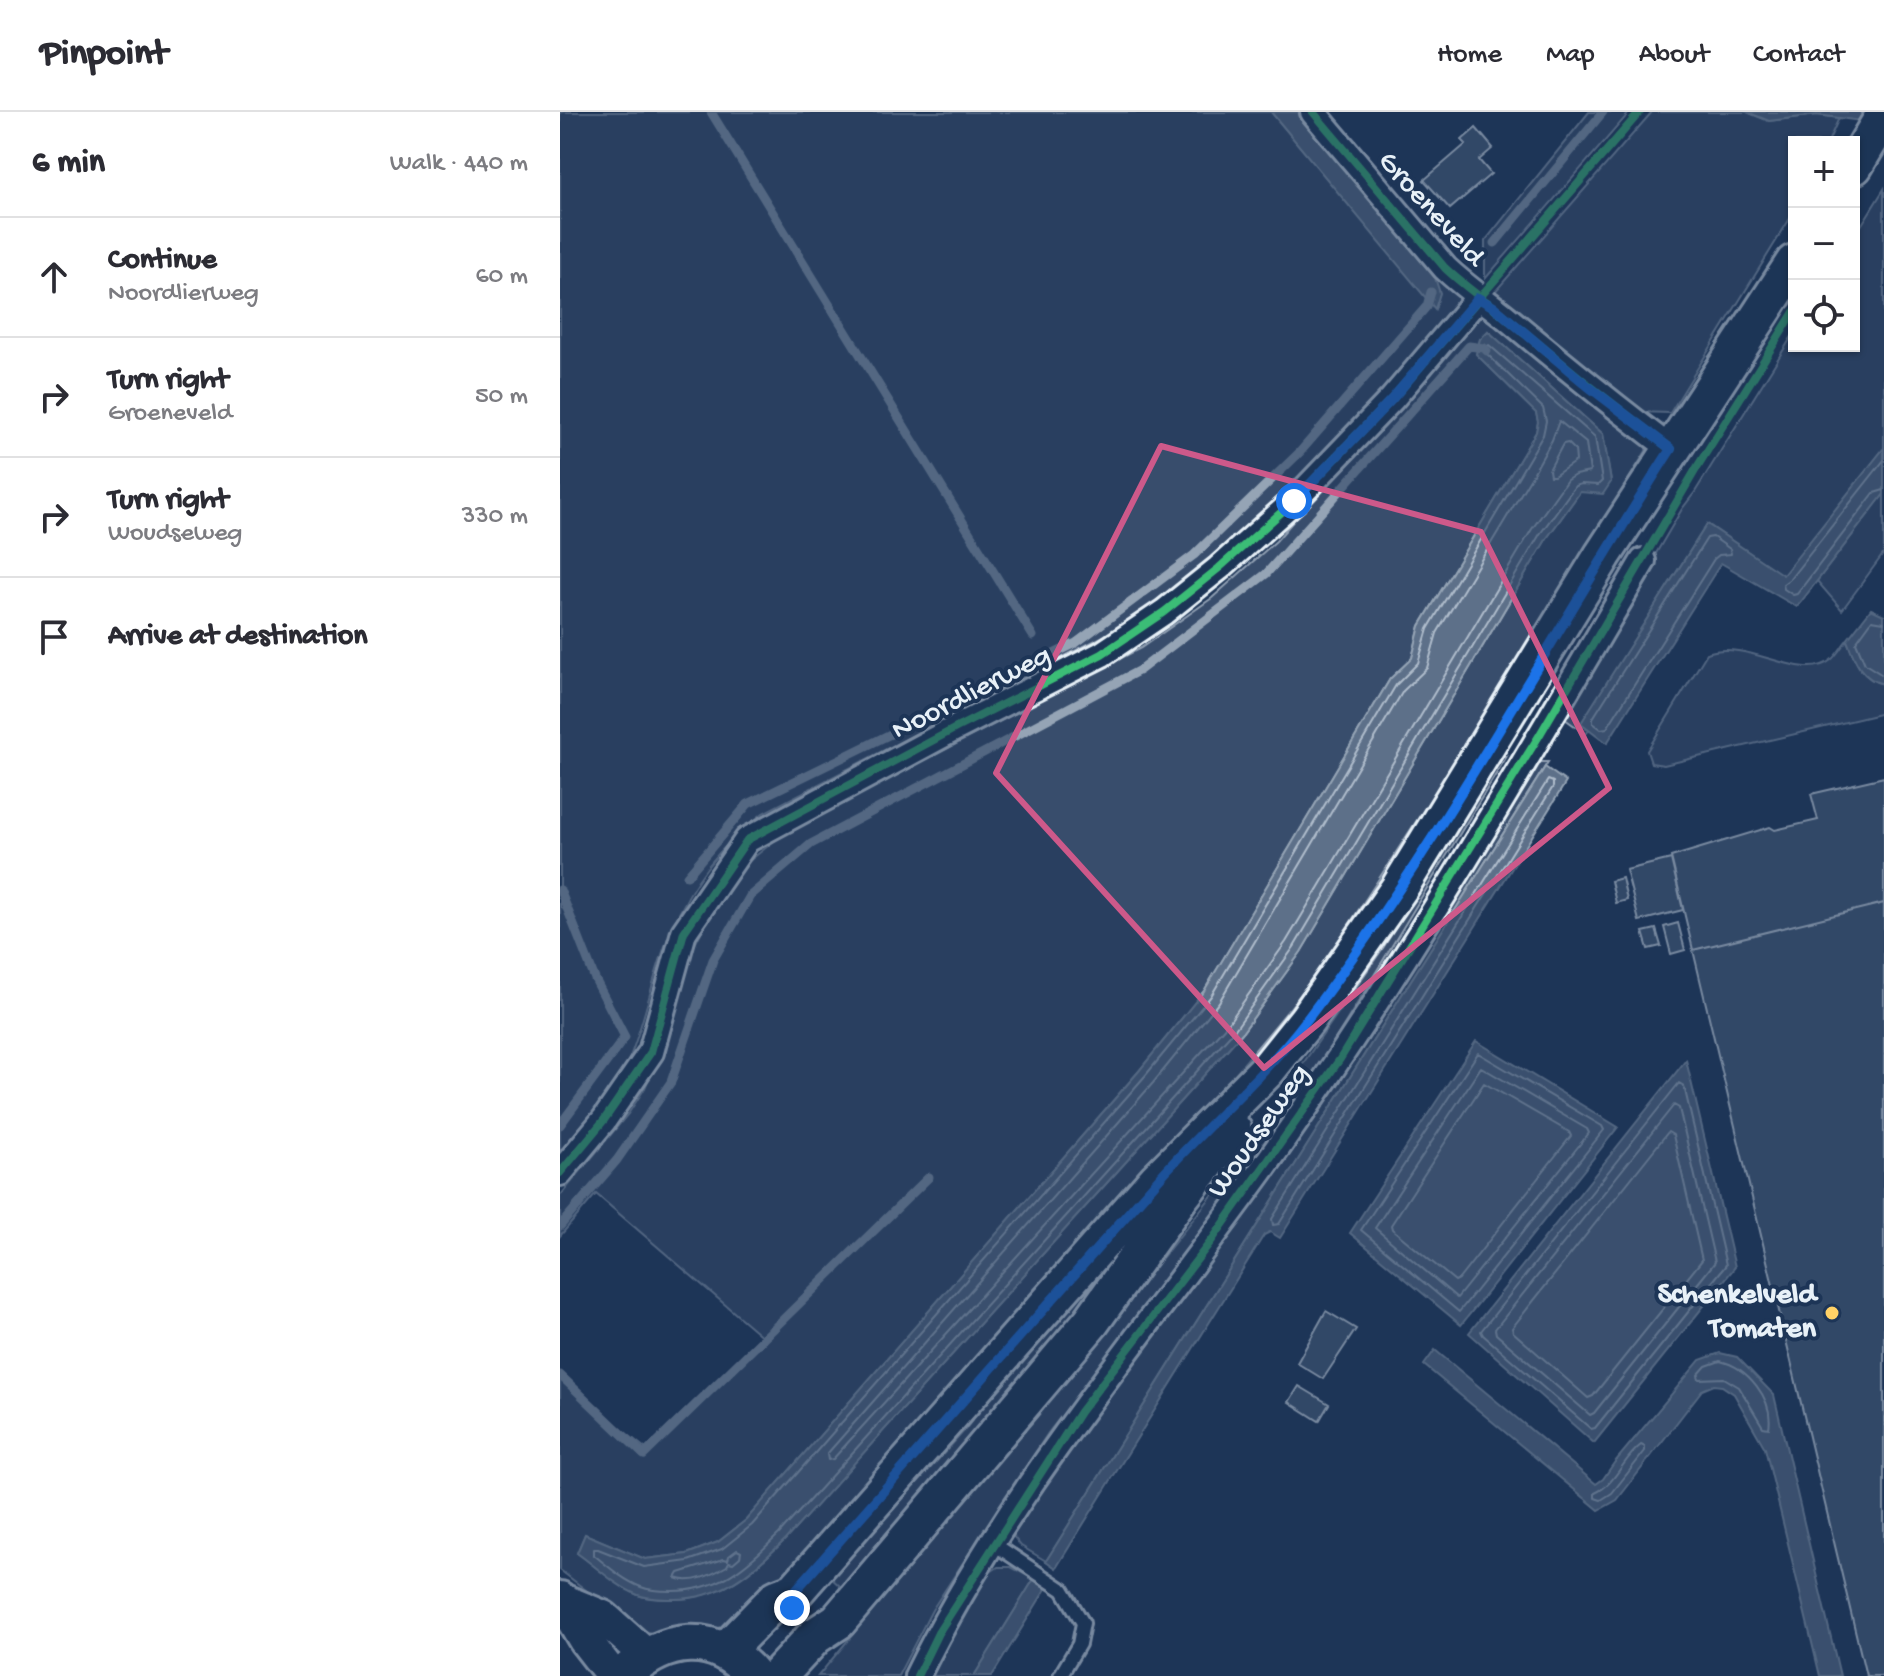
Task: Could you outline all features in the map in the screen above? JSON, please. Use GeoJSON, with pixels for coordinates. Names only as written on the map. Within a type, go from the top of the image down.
{"type":"FeatureCollection","features":[{"type":"Feature","properties":{"kind":"main road"},"geometry":{"type":"LineString","coordinates":[[1860,156],[1881,120]]}},
{"type":"Feature","properties":{"kind":"main road","name":"Woudseweg"},"geometry":{"type":"LineString","coordinates":[[734,1668],[777,1598],[795,1591],[1158,1179],[1267,1070],[1307,1020],[1400,887],[1603,555],[1788,272]]}},
{"type":"Feature","properties":{"kind":"main road","name":"Woudseweg"},"geometry":{"type":"LineString","coordinates":[[778,1676],[815,1636],[838,1621],[1091,1322],[1180,1197],[1247,1110],[1267,1070]]}},
{"type":"Feature","properties":{"kind":"main road","name":"Woudseweg"},"geometry":{"type":"LineString","coordinates":[[804,1676],[829,1643],[838,1621]]}},
{"type":"Feature","properties":{"kind":"main road"},"geometry":{"type":"LineString","coordinates":[[641,1669],[681,1644],[695,1643],[734,1668]]}},
{"type":"Feature","properties":{"kind":"street","name":"Groeneveld"},"geometry":{"type":"LineString","coordinates":[[1313,112],[1445,268],[1478,298],[1494,307],[1588,386],[1671,449]]}},
{"type":"Feature","properties":{"kind":"street","name":"Noordlierweg"},"geometry":{"type":"LineString","coordinates":[[560,1173],[604,1120],[651,1052],[684,932],[747,840],[1102,654],[1164,612],[1294,501],[1392,399],[1478,298]]}},
{"type":"Feature","properties":{"kind":"street","name":"Woudseweg"},"geometry":{"type":"LineString","coordinates":[[917,1676],[938,1633],[1080,1412],[1212,1240],[1340,1059],[1643,561]]}},
{"type":"Feature","properties":{"kind":"street"},"geometry":{"type":"LineString","coordinates":[[561,1599],[603,1617],[641,1669]]}},
{"type":"Feature","properties":{"kind":"street"},"geometry":{"type":"LineString","coordinates":[[561,1599],[585,1640],[613,1676]]}},
{"type":"Feature","properties":{"kind":"lane"},"geometry":{"type":"LineString","coordinates":[[994,1544],[1063,1590],[1083,1623],[1079,1644],[1060,1676]]}},
{"type":"Feature","properties":{"kind":"highlighted area"},"geometry":{"type":"Polygon","coordinates":[[[1161,446],[1481,532],[1609,788],[1264,1068],[996,773],[1161,446]]]}},
{"type":"Feature","properties":{"kind":"shaded area"},"geometry":{"type":"Polygon","coordinates":[[[560,112],[1271,112],[1436,308],[1410,248],[1298,112],[1307,112],[1459,292],[1459,306],[1333,453],[1192,577],[1121,627],[763,813],[733,839],[698,880],[680,912],[664,947],[627,1064],[605,1099],[560,1152],[560,112]]]}},
{"type":"Feature","properties":{"kind":"shaded area"},"geometry":{"type":"Polygon","coordinates":[[[1589,112],[1630,112],[1485,279],[1485,241],[1589,112]]]}},
{"type":"Feature","properties":{"kind":"shaded area"},"geometry":{"type":"Polygon","coordinates":[[[1652,112],[1747,112],[1769,121],[1817,115],[1839,118],[1831,136],[1788,136],[1788,222],[1670,413],[1638,412],[1493,294],[1652,112]]]}},
{"type":"Feature","properties":{"kind":"shaded area"},"geometry":{"type":"Polygon","coordinates":[[[1884,189],[1884,448],[1783,576],[1707,524],[1581,724],[1589,730],[1586,734],[1565,719],[1563,712],[1682,509],[1788,343],[1788,352],[1860,352],[1860,227],[1884,189]]]}},
{"type":"Feature","properties":{"kind":"shaded area"},"geometry":{"type":"Polygon","coordinates":[[[1480,307],[1646,443],[1646,451],[1441,783],[1328,957],[1290,1008],[1188,1130],[811,1551],[729,1630],[658,1635],[635,1628],[560,1570],[560,1379],[646,1449],[764,1338],[596,1194],[560,1236],[560,1196],[628,1114],[645,1088],[664,1043],[690,954],[720,895],[748,862],[783,834],[1141,648],[1212,598],[1276,541],[1480,307]],[[1488,331],[1480,339],[1476,354],[1536,413],[1536,432],[1420,626],[1412,658],[1390,679],[1204,991],[1139,1071],[746,1520],[718,1542],[687,1554],[645,1559],[585,1534],[577,1553],[638,1595],[657,1599],[688,1598],[720,1590],[733,1583],[785,1540],[1242,1033],[1301,952],[1547,538],[1580,492],[1589,492],[1611,482],[1603,434],[1488,331]]]}},
{"type":"Feature","properties":{"kind":"shaded area"},"geometry":{"type":"Polygon","coordinates":[[[1884,494],[1884,553],[1842,610],[1817,581],[1884,494]]]}},
{"type":"Feature","properties":{"kind":"shaded area"},"geometry":{"type":"Polygon","coordinates":[[[1847,640],[1864,673],[1884,684],[1884,713],[1664,765],[1651,763],[1647,751],[1707,653],[1740,651],[1805,667],[1819,666],[1831,660],[1847,640]]]}},
{"type":"Feature","properties":{"kind":"shaded area"},"geometry":{"type":"Polygon","coordinates":[[[1507,756],[1290,1114],[1242,1184],[1048,1433],[932,1610],[898,1676],[818,1676],[1043,1407],[1238,1163],[1268,1114],[1383,948],[1500,758],[1507,756]]]}},
{"type":"Feature","properties":{"kind":"shaded area"},"geometry":{"type":"Polygon","coordinates":[[[1540,762],[1548,762],[1046,1561],[1021,1546],[1013,1536],[1109,1387],[1288,1157],[1525,771],[1540,762]]]}},
{"type":"Feature","properties":{"kind":"shaded area"},"geometry":{"type":"Polygon","coordinates":[[[1149,1221],[1011,1391],[841,1587],[831,1578],[965,1430],[1055,1308],[1149,1221]]]}},
{"type":"Feature","properties":{"kind":"shaded area"},"geometry":{"type":"Polygon","coordinates":[[[998,1567],[1011,1567],[1034,1579],[974,1676],[930,1676],[938,1656],[989,1573],[998,1567]]]}},
{"type":"Feature","properties":{"kind":"water"},"geometry":{"type":"Polygon","coordinates":[[[1271,112],[1298,112],[1435,278],[1440,293],[1435,309],[1271,112]]]}},
{"type":"Feature","properties":{"kind":"water"},"geometry":{"type":"Polygon","coordinates":[[[1747,112],[1884,112],[1884,124],[1817,115],[1769,121],[1747,112]]]}},
{"type":"Feature","properties":{"kind":"water"},"geometry":{"type":"Polygon","coordinates":[[[1488,331],[1603,434],[1611,482],[1603,494],[1580,492],[1547,538],[1301,952],[1242,1033],[773,1551],[736,1581],[722,1589],[692,1598],[647,1597],[614,1581],[577,1553],[585,1534],[645,1559],[687,1554],[718,1542],[746,1520],[1139,1071],[1204,991],[1390,679],[1412,658],[1420,626],[1536,432],[1536,413],[1476,354],[1480,339],[1488,331]]]}},
{"type":"Feature","properties":{"kind":"water"},"geometry":{"type":"Polygon","coordinates":[[[1884,448],[1884,494],[1797,607],[1721,563],[1607,743],[1581,723],[1707,524],[1783,575],[1884,448]]]}},
{"type":"Feature","properties":{"kind":"water"},"geometry":{"type":"Polygon","coordinates":[[[1871,609],[1884,615],[1884,684],[1864,673],[1847,640],[1871,609]]]}},
{"type":"Feature","properties":{"kind":"water"},"geometry":{"type":"Polygon","coordinates":[[[1545,767],[1566,782],[1280,1238],[1270,1232],[1264,1235],[1056,1568],[1046,1561],[1545,767]]]}},
{"type":"Feature","properties":{"kind":"water"},"geometry":{"type":"Polygon","coordinates":[[[1476,1041],[1618,1127],[1461,1325],[1350,1233],[1476,1041]]]}},
{"type":"Feature","properties":{"kind":"water"},"geometry":{"type":"Polygon","coordinates":[[[1686,1060],[1735,1267],[1594,1443],[1469,1333],[1686,1060]]]}},
{"type":"Feature","properties":{"kind":"water"},"geometry":{"type":"Polygon","coordinates":[[[1435,1350],[1596,1484],[1700,1360],[1720,1353],[1737,1357],[1774,1395],[1840,1676],[1820,1676],[1765,1448],[1734,1394],[1714,1385],[1702,1390],[1617,1500],[1599,1510],[1424,1365],[1435,1350]]]}},
{"type":"Feature","properties":{"kind":"water"},"geometry":{"type":"Polygon","coordinates":[[[1034,1579],[1047,1587],[992,1676],[974,1676],[1034,1579]]]}},
{"type":"Feature","properties":{"kind":"building"},"geometry":{"type":"Polygon","coordinates":[[[1476,128],[1493,148],[1479,160],[1491,174],[1450,209],[1424,180],[1466,144],[1462,140],[1476,128]]]}},
{"type":"Feature","properties":{"kind":"building"},"geometry":{"type":"Polygon","coordinates":[[[1884,777],[1884,903],[1693,950],[1671,857],[1770,827],[1775,830],[1818,820],[1811,794],[1884,777]]]}},
{"type":"Feature","properties":{"kind":"building"},"geometry":{"type":"Polygon","coordinates":[[[1671,859],[1683,910],[1639,921],[1626,870],[1671,859]]]}},
{"type":"Feature","properties":{"kind":"building"},"geometry":{"type":"Polygon","coordinates":[[[1622,878],[1627,900],[1616,903],[1611,881],[1622,878]]]}},
{"type":"Feature","properties":{"kind":"building","name":"Schenkelveld Tomaten"},"geometry":{"type":"Polygon","coordinates":[[[1884,903],[1884,1676],[1866,1676],[1693,950],[1884,903]]]}},
{"type":"Feature","properties":{"kind":"building"},"geometry":{"type":"Polygon","coordinates":[[[1678,923],[1685,950],[1671,954],[1664,927],[1678,923]]]}},
{"type":"Feature","properties":{"kind":"building"},"geometry":{"type":"Polygon","coordinates":[[[1656,929],[1661,946],[1648,949],[1643,932],[1656,929]]]}},
{"type":"Feature","properties":{"kind":"building"},"geometry":{"type":"Polygon","coordinates":[[[1326,1311],[1356,1329],[1323,1379],[1297,1363],[1326,1311]]]}},
{"type":"Feature","properties":{"kind":"building"},"geometry":{"type":"Polygon","coordinates":[[[1299,1386],[1329,1404],[1319,1421],[1289,1402],[1299,1386]]]}},
{"type":"Feature","properties":{"kind":"waterway"},"geometry":{"type":"LineString","coordinates":[[711,112],[1033,636]]}},
{"type":"Feature","properties":{"kind":"waterway"},"geometry":{"type":"LineString","coordinates":[[1495,243],[1603,112]]}},
{"type":"Feature","properties":{"kind":"waterway"},"geometry":{"type":"LineString","coordinates":[[687,876],[748,804],[1076,643],[1194,555],[1300,452],[1427,306],[1431,292]]}},
{"type":"Feature","properties":{"kind":"waterway"},"geometry":{"type":"LineString","coordinates":[[560,1226],[617,1160],[671,1082],[713,960],[750,896],[811,844],[1140,670],[1266,574],[1469,346],[1487,351]]}},
{"type":"Feature","properties":{"kind":"waterway"},"geometry":{"type":"LineString","coordinates":[[560,890],[595,979],[625,1037],[560,1125]]}},
{"type":"Feature","properties":{"kind":"waterway"},"geometry":{"type":"LineString","coordinates":[[560,1375],[644,1455],[929,1177]]}},
{"type":"Feature","properties":{"kind":"cycle path"},"geometry":{"type":"LineString","coordinates":[[1313,112],[1445,268],[1671,449]]}},
{"type":"Feature","properties":{"kind":"cycle path"},"geometry":{"type":"LineString","coordinates":[[560,1173],[604,1120],[651,1052],[684,932],[747,840],[1102,654],[1164,612],[1219,568],[1294,501],[1392,399],[1640,112]]}},
{"type":"Feature","properties":{"kind":"cycle path"},"geometry":{"type":"LineString","coordinates":[[917,1676],[938,1633],[1080,1412],[1212,1240],[1340,1059],[1788,322]]}},
{"type":"Feature","properties":{"kind":"place","name":"Schenkelveld Tomaten"},"geometry":{"type":"Point","coordinates":[1832,1313]}},
{"type":"Feature","properties":{"kind":"route"},"geometry":{"type":"LineString","coordinates":[[792,1608],[795,1591],[1158,1179],[1267,1070],[1307,1020],[1400,887],[1671,449],[1588,386],[1494,307],[1478,298],[1392,399],[1294,501]]}}]}
